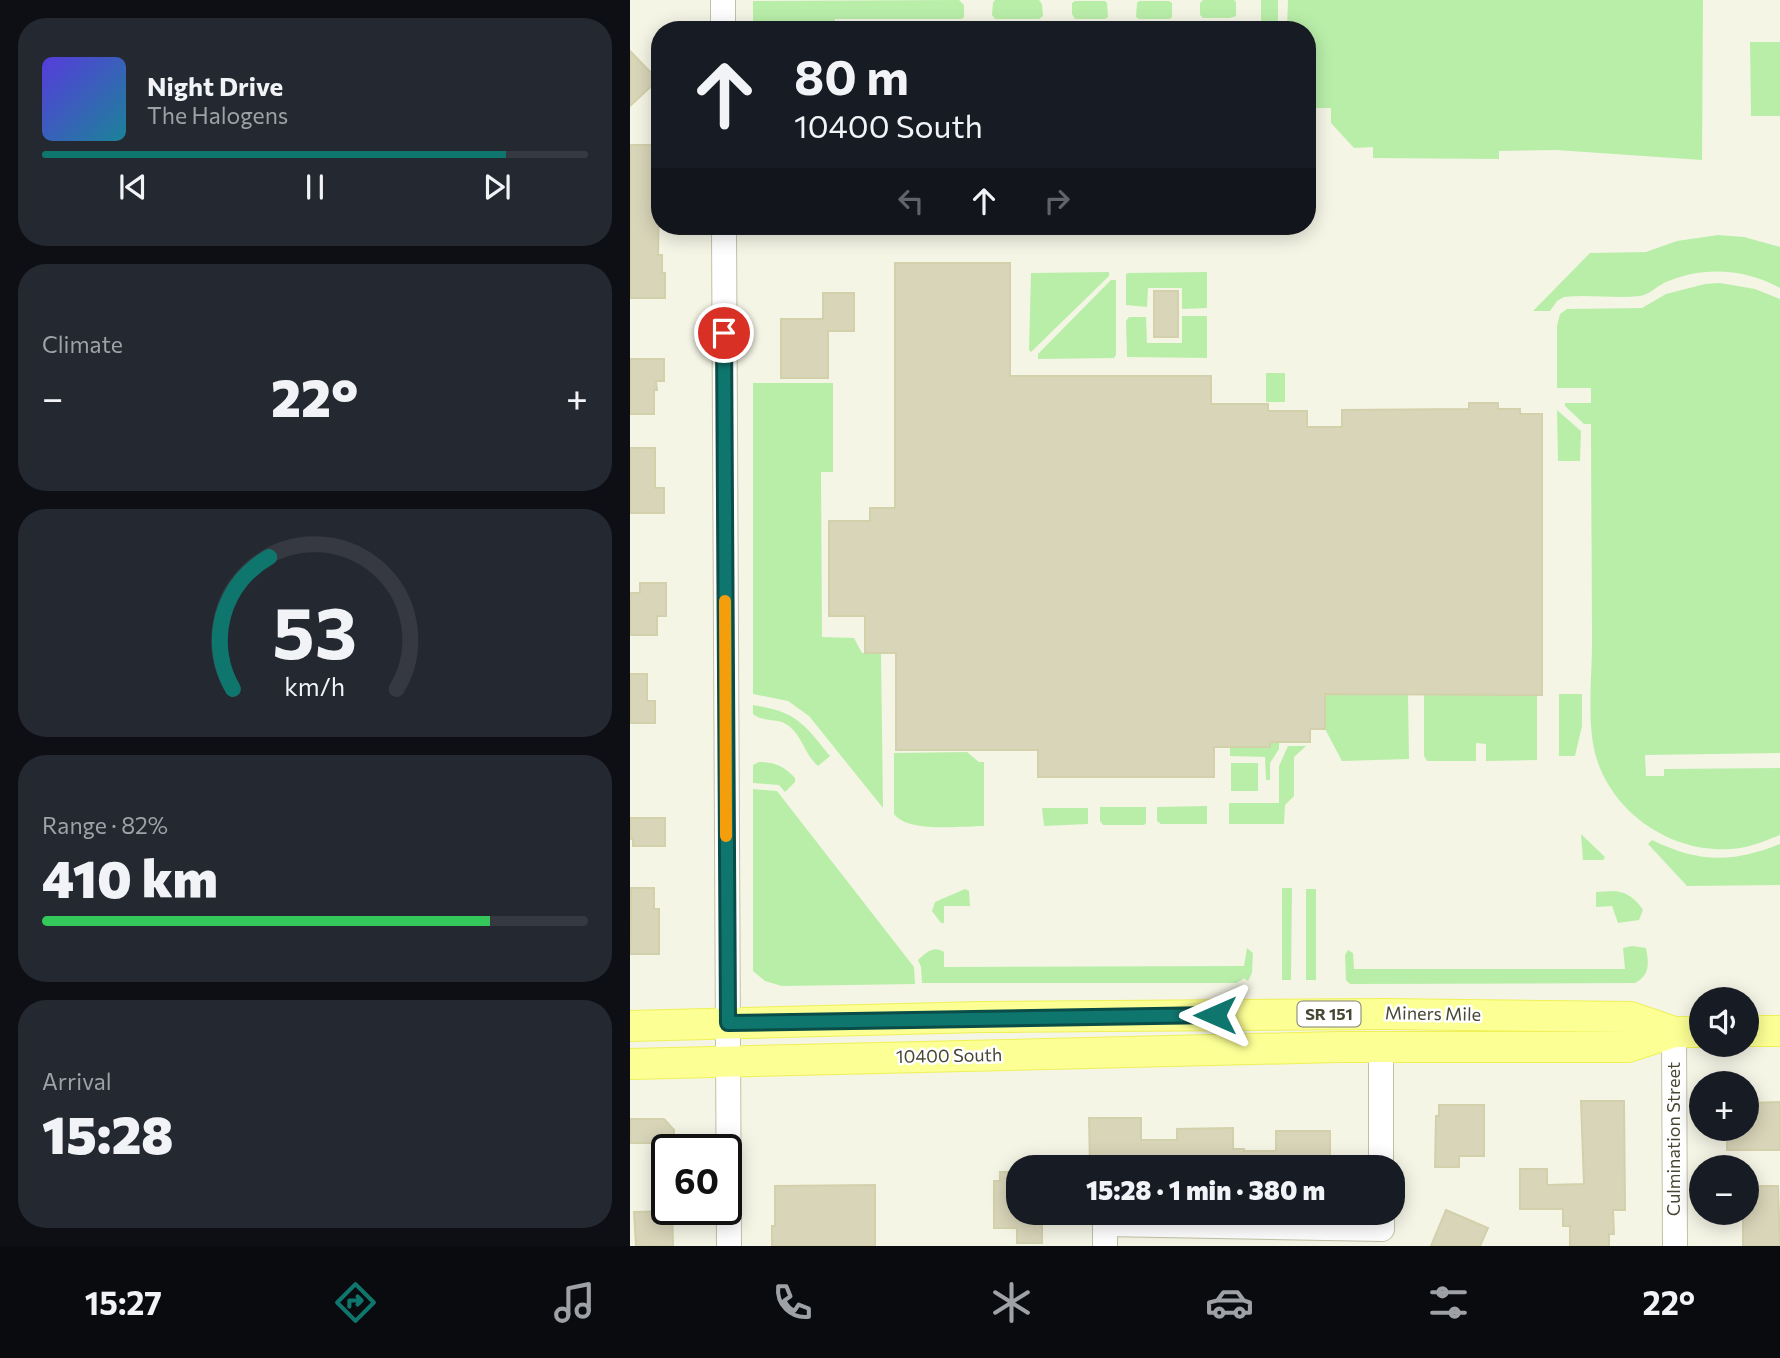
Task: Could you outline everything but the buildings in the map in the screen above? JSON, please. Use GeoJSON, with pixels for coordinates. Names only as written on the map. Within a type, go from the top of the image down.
{"type":"FeatureCollection","features":[{"type":"Feature","properties":{"kind":"main road","name":"Miners Mile"},"geometry":{"type":"LineString","coordinates":[[728,1023],[981,1017],[1384,1014],[1630,1017],[1687,1032]]}},
{"type":"Feature","properties":{"kind":"main road","name":"SR 151"},"geometry":{"type":"LineString","coordinates":[[630,1026],[728,1023]]}},
{"type":"Feature","properties":{"kind":"main road"},"geometry":{"type":"LineString","coordinates":[[1759,1031],[1780,1031]]}},
{"type":"Feature","properties":{"kind":"main road","name":"Miners Mile"},"geometry":{"type":"LineString","coordinates":[[1269,1049],[1628,1047],[1687,1032]]}},
{"type":"Feature","properties":{"kind":"main road","name":"10400 South"},"geometry":{"type":"LineString","coordinates":[[630,1064],[1269,1049]]}},
{"type":"Feature","properties":{"kind":"street"},"geometry":{"type":"LineString","coordinates":[[723,0],[723,21]]}},
{"type":"Feature","properties":{"kind":"street"},"geometry":{"type":"LineString","coordinates":[[724,235],[729,1246]]}},
{"type":"Feature","properties":{"kind":"street","name":"Culmination Street"},"geometry":{"type":"LineString","coordinates":[[1675,1246],[1687,1032]]}},
{"type":"Feature","properties":{"kind":"street"},"geometry":{"type":"LineString","coordinates":[[1381,1047],[1381,1155]]}},
{"type":"Feature","properties":{"kind":"street"},"geometry":{"type":"LineString","coordinates":[[1105,1225],[1105,1246]]}},
{"type":"Feature","properties":{"kind":"street"},"geometry":{"type":"LineString","coordinates":[[1160,1225],[1382,1229],[1382,1225]]}},
{"type":"Feature","properties":{"kind":"green space"},"geometry":{"type":"Polygon","coordinates":[[[959,0],[964,5],[964,17],[753,21],[753,1],[959,0]]]}},
{"type":"Feature","properties":{"kind":"green space"},"geometry":{"type":"Polygon","coordinates":[[[995,0],[1039,0],[1043,16],[1039,19],[995,19],[992,15],[995,0]]]}},
{"type":"Feature","properties":{"kind":"green space"},"geometry":{"type":"Polygon","coordinates":[[[1203,0],[1234,0],[1236,16],[1203,18],[1200,15],[1200,3],[1203,0]]]}},
{"type":"Feature","properties":{"kind":"green space"},"geometry":{"type":"Polygon","coordinates":[[[1261,0],[1278,0],[1278,21],[1261,21],[1261,0]]]}},
{"type":"Feature","properties":{"kind":"green space"},"geometry":{"type":"Polygon","coordinates":[[[1288,0],[1703,0],[1702,160],[1556,150],[1499,151],[1499,159],[1373,158],[1373,147],[1354,148],[1331,123],[1331,108],[1316,108],[1316,21],[1287,21],[1288,0]]]}},
{"type":"Feature","properties":{"kind":"green space"},"geometry":{"type":"Polygon","coordinates":[[[1105,1],[1108,17],[1075,19],[1072,3],[1105,1]]]}},
{"type":"Feature","properties":{"kind":"green space"},"geometry":{"type":"Polygon","coordinates":[[[1139,1],[1169,1],[1172,3],[1172,17],[1139,19],[1136,17],[1139,1]]]}},
{"type":"Feature","properties":{"kind":"green space"},"geometry":{"type":"Polygon","coordinates":[[[1750,42],[1780,42],[1780,116],[1751,116],[1750,42]]]}},
{"type":"Feature","properties":{"kind":"green space"},"geometry":{"type":"Polygon","coordinates":[[[1718,235],[1744,237],[1780,247],[1780,288],[1752,276],[1707,272],[1664,283],[1643,295],[1564,297],[1557,301],[1550,311],[1533,311],[1590,253],[1646,252],[1677,241],[1718,235]]]}},
{"type":"Feature","properties":{"kind":"green space"},"geometry":{"type":"Polygon","coordinates":[[[1109,272],[1109,276],[1031,352],[1029,350],[1031,273],[1109,272]]]}},
{"type":"Feature","properties":{"kind":"green space"},"geometry":{"type":"Polygon","coordinates":[[[1207,272],[1207,308],[1182,309],[1182,288],[1148,288],[1147,307],[1126,305],[1128,273],[1207,272]]]}},
{"type":"Feature","properties":{"kind":"green space"},"geometry":{"type":"Polygon","coordinates":[[[1111,280],[1116,280],[1114,358],[1038,359],[1038,354],[1111,280]]]}},
{"type":"Feature","properties":{"kind":"green space"},"geometry":{"type":"Polygon","coordinates":[[[1720,283],[1755,289],[1780,299],[1780,753],[1645,755],[1646,776],[1664,776],[1664,769],[1780,768],[1780,835],[1745,847],[1717,849],[1673,839],[1635,816],[1606,781],[1597,760],[1591,717],[1591,424],[1584,424],[1565,406],[1565,403],[1591,403],[1591,388],[1557,388],[1557,326],[1560,314],[1567,309],[1642,308],[1666,294],[1720,283]]]}},
{"type":"Feature","properties":{"kind":"green space"},"geometry":{"type":"Polygon","coordinates":[[[1182,316],[1207,316],[1207,358],[1127,357],[1126,321],[1129,317],[1146,317],[1147,343],[1182,343],[1182,316]]]}},
{"type":"Feature","properties":{"kind":"green space"},"geometry":{"type":"Polygon","coordinates":[[[1266,373],[1285,373],[1285,402],[1266,402],[1266,373]]]}},
{"type":"Feature","properties":{"kind":"green space"},"geometry":{"type":"Polygon","coordinates":[[[753,383],[833,383],[833,472],[821,472],[822,637],[854,638],[862,653],[881,653],[883,808],[809,716],[788,701],[753,694],[753,383]]]}},
{"type":"Feature","properties":{"kind":"green space"},"geometry":{"type":"Polygon","coordinates":[[[1557,410],[1581,431],[1580,461],[1558,461],[1557,410]]]}},
{"type":"Feature","properties":{"kind":"green space"},"geometry":{"type":"Polygon","coordinates":[[[1325,694],[1408,694],[1409,759],[1342,761],[1325,729],[1325,694]]]}},
{"type":"Feature","properties":{"kind":"green space"},"geometry":{"type":"Polygon","coordinates":[[[1559,694],[1582,694],[1582,726],[1575,756],[1559,756],[1559,694]]]}},
{"type":"Feature","properties":{"kind":"green space"},"geometry":{"type":"Polygon","coordinates":[[[1424,695],[1537,695],[1537,760],[1486,761],[1486,744],[1476,743],[1476,761],[1427,761],[1424,756],[1424,695]]]}},
{"type":"Feature","properties":{"kind":"green space"},"geometry":{"type":"Polygon","coordinates":[[[753,705],[780,711],[798,721],[830,756],[818,766],[789,726],[757,717],[753,714],[753,705]]]}},
{"type":"Feature","properties":{"kind":"green space"},"geometry":{"type":"Polygon","coordinates":[[[1270,742],[1279,742],[1279,749],[1270,763],[1270,780],[1266,780],[1265,757],[1230,756],[1230,747],[1270,747],[1270,742]]]}},
{"type":"Feature","properties":{"kind":"green space"},"geometry":{"type":"Polygon","coordinates":[[[1288,746],[1306,746],[1294,757],[1294,796],[1285,805],[1284,824],[1229,824],[1229,803],[1279,803],[1279,766],[1288,746]]]}},
{"type":"Feature","properties":{"kind":"green space"},"geometry":{"type":"Polygon","coordinates":[[[967,752],[979,762],[984,762],[984,826],[923,826],[901,820],[894,814],[894,753],[967,752]]]}},
{"type":"Feature","properties":{"kind":"green space"},"geometry":{"type":"Polygon","coordinates":[[[759,762],[783,768],[795,778],[795,782],[785,792],[779,785],[753,783],[753,765],[759,762]]]}},
{"type":"Feature","properties":{"kind":"green space"},"geometry":{"type":"Polygon","coordinates":[[[1231,763],[1258,763],[1258,791],[1231,791],[1231,763]]]}},
{"type":"Feature","properties":{"kind":"green space"},"geometry":{"type":"Polygon","coordinates":[[[753,789],[777,791],[914,967],[915,984],[782,986],[765,981],[753,971],[753,789]]]}},
{"type":"Feature","properties":{"kind":"green space"},"geometry":{"type":"Polygon","coordinates":[[[1207,806],[1207,824],[1161,824],[1157,821],[1157,807],[1207,806]]]}},
{"type":"Feature","properties":{"kind":"green space"},"geometry":{"type":"Polygon","coordinates":[[[1100,807],[1146,807],[1146,823],[1103,825],[1100,821],[1100,807]]]}},
{"type":"Feature","properties":{"kind":"green space"},"geometry":{"type":"Polygon","coordinates":[[[1042,808],[1088,808],[1088,824],[1044,826],[1042,808]]]}},
{"type":"Feature","properties":{"kind":"green space"},"geometry":{"type":"Polygon","coordinates":[[[1581,834],[1605,857],[1603,860],[1583,860],[1581,834]]]}},
{"type":"Feature","properties":{"kind":"green space"},"geometry":{"type":"Polygon","coordinates":[[[1652,840],[1685,853],[1716,858],[1746,855],[1780,844],[1780,885],[1687,886],[1648,844],[1652,840]]]}},
{"type":"Feature","properties":{"kind":"green space"},"geometry":{"type":"Polygon","coordinates":[[[1282,888],[1292,888],[1291,980],[1282,980],[1282,888]]]}},
{"type":"Feature","properties":{"kind":"green space"},"geometry":{"type":"Polygon","coordinates":[[[965,889],[969,891],[970,906],[944,906],[944,923],[941,923],[932,911],[935,902],[965,889]]]}},
{"type":"Feature","properties":{"kind":"green space"},"geometry":{"type":"Polygon","coordinates":[[[1306,889],[1316,889],[1316,980],[1306,980],[1306,889]]]}},
{"type":"Feature","properties":{"kind":"green space"},"geometry":{"type":"Polygon","coordinates":[[[1614,891],[1631,897],[1637,903],[1643,910],[1639,920],[1618,923],[1612,906],[1596,907],[1596,892],[1614,891]]]}},
{"type":"Feature","properties":{"kind":"green space"},"geometry":{"type":"Polygon","coordinates":[[[1247,948],[1253,953],[1252,973],[1248,981],[1244,978],[1237,983],[922,983],[918,960],[936,949],[944,952],[944,967],[1244,966],[1247,948]]]}},
{"type":"Feature","properties":{"kind":"green space"},"geometry":{"type":"Polygon","coordinates":[[[1623,948],[1646,948],[1648,959],[1646,973],[1635,983],[1350,984],[1346,980],[1345,955],[1348,950],[1353,953],[1354,969],[1625,969],[1623,948]]]}},
{"type":"Feature","properties":{"kind":"slow traffic"},"geometry":{"type":"LineString","coordinates":[[725,601],[726,836]]}},
{"type":"Feature","properties":{"kind":"route"},"geometry":{"type":"LineString","coordinates":[[724,333],[728,1023],[1215,1015]]}}]}
